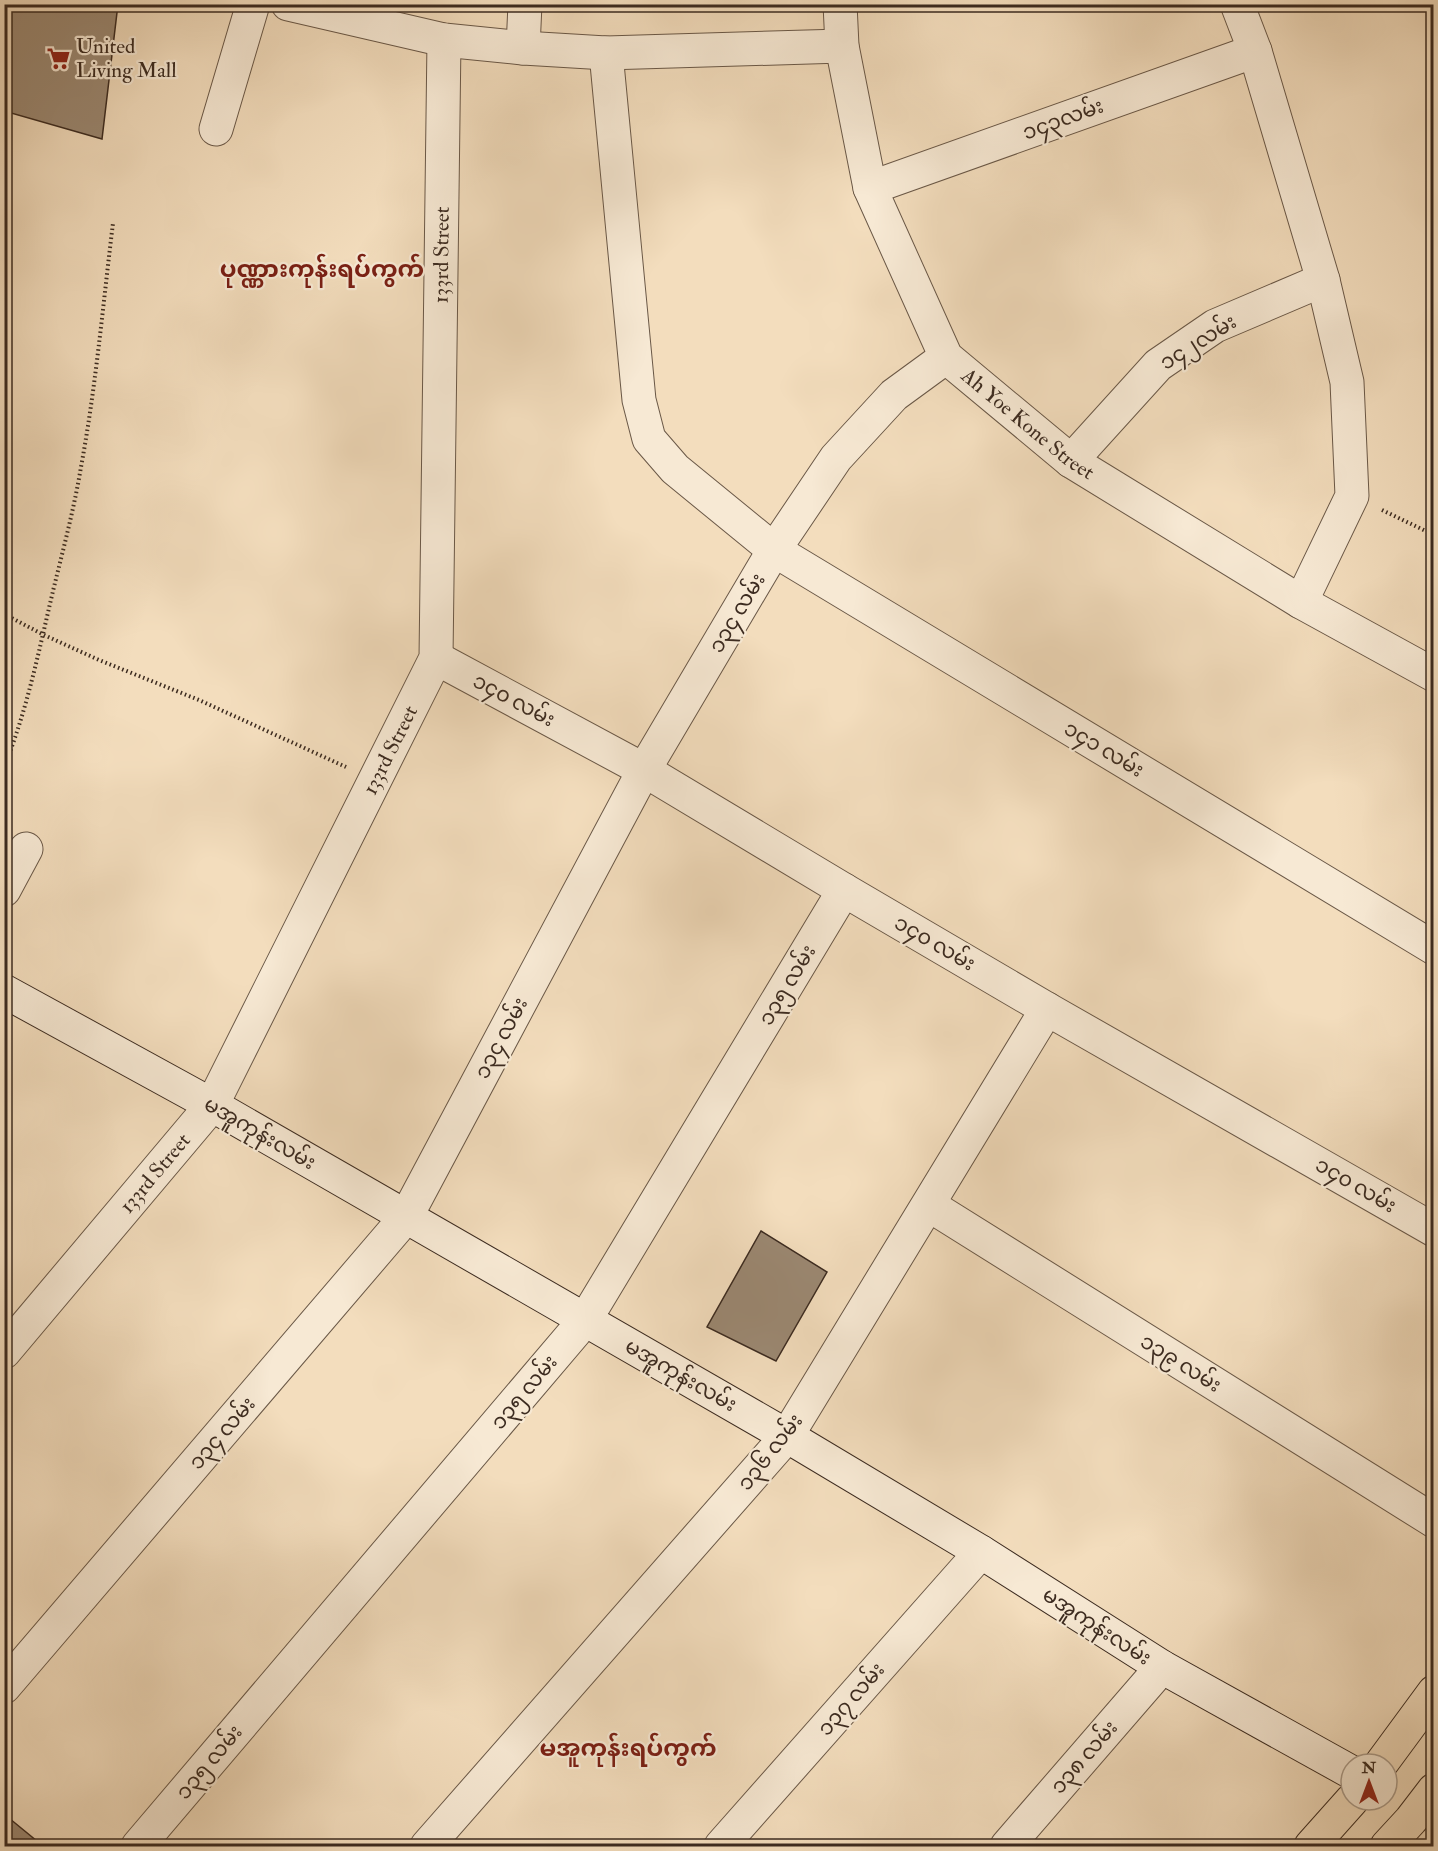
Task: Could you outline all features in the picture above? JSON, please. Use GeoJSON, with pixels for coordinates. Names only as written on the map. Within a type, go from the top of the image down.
{"type":"FeatureCollection","features":[{"type":"Feature","properties":{"kind":"main road"},"geometry":{"type":"LineString","coordinates":[[1390,1752],[1434,1692]]}},
{"type":"Feature","properties":{"kind":"main road"},"geometry":{"type":"LineString","coordinates":[[1387,1846],[1434,1790]]}},
{"type":"Feature","properties":{"kind":"main road"},"geometry":{"type":"LineString","coordinates":[[1311,1846],[1341,1812]]}},
{"type":"Feature","properties":{"kind":"street"},"geometry":{"type":"LineString","coordinates":[[216,129],[253,4]]}},
{"type":"Feature","properties":{"kind":"street"},"geometry":{"type":"LineString","coordinates":[[288,4],[444,40],[522,48],[606,53],[842,46]]}},
{"type":"Feature","properties":{"kind":"street"},"geometry":{"type":"LineString","coordinates":[[522,48],[525,4]]}},
{"type":"Feature","properties":{"kind":"street","name":"Ah Yoe Kone Street"},"geometry":{"type":"LineString","coordinates":[[840,4],[842,46],[870,188],[946,357],[1071,461],[1301,602],[1434,675]]}},
{"type":"Feature","properties":{"kind":"street"},"geometry":{"type":"LineString","coordinates":[[1237,4],[1255,51],[1323,280],[1347,382],[1352,496],[1301,602]]}},
{"type":"Feature","properties":{"kind":"street","name":"133rd Street"},"geometry":{"type":"LineString","coordinates":[[4,1352],[212,1105],[436,658],[444,40]]}},
{"type":"Feature","properties":{"kind":"street","name":"၁၄၃လမ်း"},"geometry":{"type":"LineString","coordinates":[[870,188],[1255,51]]}},
{"type":"Feature","properties":{"kind":"street","name":"၁၄၁ လမ်း"},"geometry":{"type":"LineString","coordinates":[[606,53],[639,400],[649,439],[675,469],[774,550],[1434,948]]}},
{"type":"Feature","properties":{"kind":"street","name":"၁၄၂လမ်း"},"geometry":{"type":"LineString","coordinates":[[1071,461],[1158,365],[1215,326],[1323,280]]}},
{"type":"Feature","properties":{"kind":"street","name":"၁၃၄ လမ်း"},"geometry":{"type":"LineString","coordinates":[[4,1687],[406,1217],[644,770],[774,550],[836,458],[894,395],[946,357]]}},
{"type":"Feature","properties":{"kind":"street","name":"၁၄၀ လမ်း"},"geometry":{"type":"LineString","coordinates":[[436,658],[644,770],[1047,1009],[1434,1230]]}},
{"type":"Feature","properties":{"kind":"street"},"geometry":{"type":"LineString","coordinates":[[4,890],[26,849]]}},
{"type":"Feature","properties":{"kind":"street","name":"၁၃၅ လမ်း"},"geometry":{"type":"LineString","coordinates":[[138,1846],[585,1320],[844,890]]}},
{"type":"Feature","properties":{"kind":"street","name":"မအူကုန်းလမ်း"},"geometry":{"type":"LineString","coordinates":[[9,1001],[212,1105],[787,1436],[981,1552],[1162,1667],[1339,1765]]}},
{"type":"Feature","properties":{"kind":"street","name":"၁၃၆ လမ်း"},"geometry":{"type":"LineString","coordinates":[[427,1846],[787,1436],[1047,1009]]}},
{"type":"Feature","properties":{"kind":"street","name":"၁၃၉ လမ်း"},"geometry":{"type":"LineString","coordinates":[[929,1205],[1434,1521]]}},
{"type":"Feature","properties":{"kind":"street","name":"၁၃၇ လမ်း"},"geometry":{"type":"LineString","coordinates":[[721,1846],[981,1552]]}},
{"type":"Feature","properties":{"kind":"street","name":"၁၃၈ လမ်း"},"geometry":{"type":"LineString","coordinates":[[1007,1846],[1162,1667]]}},
{"type":"Feature","properties":{"kind":"path"},"geometry":{"type":"LineString","coordinates":[[4,767],[14,743],[44,635],[67,540],[81,466],[113,223]]}},
{"type":"Feature","properties":{"kind":"path"},"geometry":{"type":"LineString","coordinates":[[1352,496],[1434,535]]}},
{"type":"Feature","properties":{"kind":"path"},"geometry":{"type":"LineString","coordinates":[[4,614],[99,660],[199,700],[374,780]]}},
{"type":"Feature","properties":{"kind":"building","name":"United Living Mall"},"geometry":{"type":"Polygon","coordinates":[[[4,4],[118,4],[102,139],[4,111],[4,4]]]}},
{"type":"Feature","properties":{"kind":"building"},"geometry":{"type":"Polygon","coordinates":[[[761,1231],[827,1272],[776,1361],[707,1327],[761,1231]]]}},
{"type":"Feature","properties":{"kind":"building"},"geometry":{"type":"Polygon","coordinates":[[[4,1814],[43,1846],[4,1846],[4,1814]]]}},
{"type":"Feature","properties":{"kind":"place","name":"United Living Mall"},"geometry":{"type":"Point","coordinates":[58,58]}},
{"type":"Feature","properties":{"kind":"district","name":"ပုဏ္ဏားကုန်းရပ်ကွက်"},"geometry":{"type":"Point","coordinates":[322,269]}},
{"type":"Feature","properties":{"kind":"district","name":"မအူကုန်းရပ်ကွက်"},"geometry":{"type":"Point","coordinates":[628,1748]}}]}
